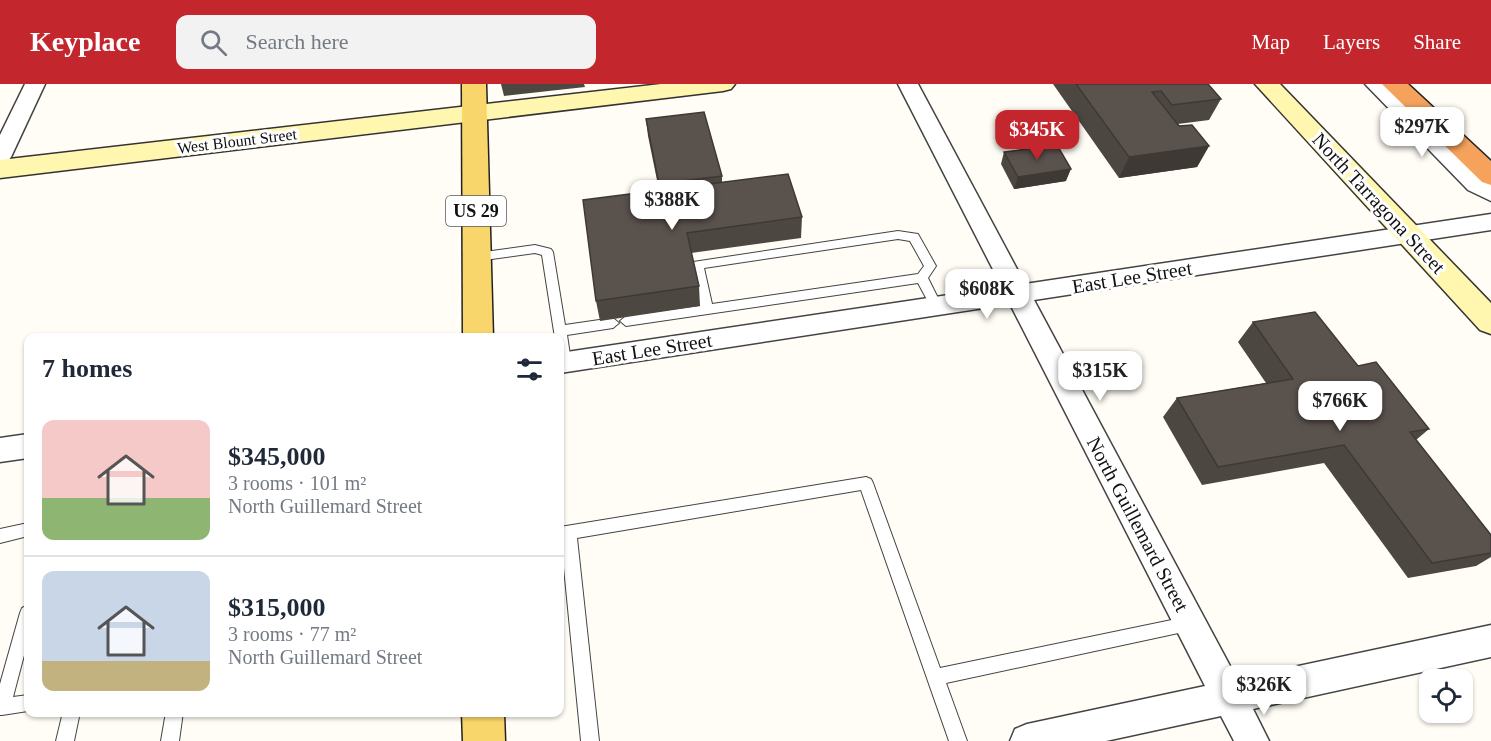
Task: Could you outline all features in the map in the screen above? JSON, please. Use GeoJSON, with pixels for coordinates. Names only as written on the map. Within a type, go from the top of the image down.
{"type":"FeatureCollection","features":[{"type":"Feature","properties":{"kind":"highway"},"geometry":{"type":"LineString","coordinates":[[1394,84],[1491,176]]}},
{"type":"Feature","properties":{"kind":"main road","name":"US 29"},"geometry":{"type":"LineString","coordinates":[[474,84],[478,333]]}},
{"type":"Feature","properties":{"kind":"main road"},"geometry":{"type":"LineString","coordinates":[[483,717],[483,741]]}},
{"type":"Feature","properties":{"kind":"street"},"geometry":{"type":"LineString","coordinates":[[0,157],[35,84]]}},
{"type":"Feature","properties":{"kind":"street","name":"West Blount Street"},"geometry":{"type":"LineString","coordinates":[[0,170],[723,84]]}},
{"type":"Feature","properties":{"kind":"street","name":"North Guillemard Street"},"geometry":{"type":"LineString","coordinates":[[908,84],[1251,741]]}},
{"type":"Feature","properties":{"kind":"street","name":"North Tarragona Street"},"geometry":{"type":"LineString","coordinates":[[1267,84],[1491,322]]}},
{"type":"Feature","properties":{"kind":"street"},"geometry":{"type":"LineString","coordinates":[[1375,84],[1476,185],[1491,194]]}},
{"type":"Feature","properties":{"kind":"street","name":"East Lee Street"},"geometry":{"type":"LineString","coordinates":[[564,363],[1491,222]]}},
{"type":"Feature","properties":{"kind":"street"},"geometry":{"type":"LineString","coordinates":[[0,450],[24,447]]}},
{"type":"Feature","properties":{"kind":"street"},"geometry":{"type":"LineString","coordinates":[[1027,741],[1491,641]]}},
{"type":"Feature","properties":{"kind":"lane"},"geometry":{"type":"LineString","coordinates":[[477,256],[535,249],[546,252],[560,331],[922,278],[930,266],[914,237],[898,235],[697,265],[707,309]]}},
{"type":"Feature","properties":{"kind":"lane"},"geometry":{"type":"LineString","coordinates":[[922,278],[936,306]]}},
{"type":"Feature","properties":{"kind":"lane"},"geometry":{"type":"LineString","coordinates":[[590,741],[564,533],[866,483],[958,741]]}},
{"type":"Feature","properties":{"kind":"lane"},"geometry":{"type":"LineString","coordinates":[[0,536],[24,531]]}},
{"type":"Feature","properties":{"kind":"lane"},"geometry":{"type":"LineString","coordinates":[[935,677],[1191,624]]}},
{"type":"Feature","properties":{"kind":"lane"},"geometry":{"type":"LineString","coordinates":[[1,710],[24,627]]}},
{"type":"Feature","properties":{"kind":"lane"},"geometry":{"type":"LineString","coordinates":[[1,710],[24,704]]}},
{"type":"Feature","properties":{"kind":"lane"},"geometry":{"type":"LineString","coordinates":[[64,741],[71,717]]}},
{"type":"Feature","properties":{"kind":"lane"},"geometry":{"type":"LineString","coordinates":[[170,741],[174,717]]}},
{"type":"Feature","properties":{"kind":"building"},"geometry":{"type":"Polygon","coordinates":[[[1076,84],[1208,84],[1221,99],[1172,105],[1161,91],[1152,92],[1179,126],[1192,125],[1209,146],[1129,157],[1076,84]]]}},
{"type":"Feature","properties":{"kind":"building"},"geometry":{"type":"Polygon","coordinates":[[[704,112],[722,176],[659,184],[646,119],[704,112]]]}},
{"type":"Feature","properties":{"kind":"building"},"geometry":{"type":"Polygon","coordinates":[[[1057,145],[1071,169],[1018,177],[1004,152],[1057,145]]]}},
{"type":"Feature","properties":{"kind":"building"},"geometry":{"type":"Polygon","coordinates":[[[788,174],[802,217],[687,233],[699,286],[596,301],[583,200],[788,174]]]}},
{"type":"Feature","properties":{"kind":"building"},"geometry":{"type":"Polygon","coordinates":[[[1315,312],[1358,366],[1376,362],[1429,429],[1410,432],[1491,535],[1491,553],[1432,563],[1344,445],[1218,467],[1177,398],[1293,379],[1253,322],[1315,312]]]}}]}
